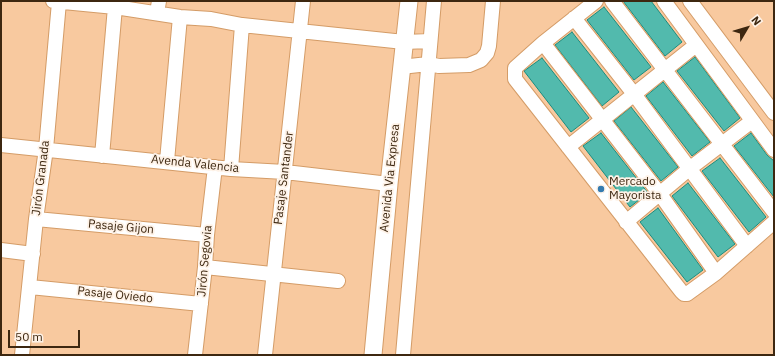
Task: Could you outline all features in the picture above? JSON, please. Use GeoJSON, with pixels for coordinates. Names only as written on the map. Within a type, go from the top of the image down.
{"type":"FeatureCollection","features":[{"type":"Feature","properties":{"kind":"main road","name":"Avenida Via Expresa"},"geometry":{"type":"LineString","coordinates":[[373,355],[389,184],[409,1]]}},
{"type":"Feature","properties":{"kind":"street"},"geometry":{"type":"LineString","coordinates":[[56,1],[115,7],[158,7],[180,16],[242,24],[404,42],[430,41]]}},
{"type":"Feature","properties":{"kind":"street","name":"Jirón Granada"},"geometry":{"type":"LineString","coordinates":[[22,355],[36,219],[46,149],[56,1]]}},
{"type":"Feature","properties":{"kind":"street","name":"Pasaje Santander"},"geometry":{"type":"LineString","coordinates":[[265,355],[272,274],[285,172],[303,1]]}},
{"type":"Feature","properties":{"kind":"street"},"geometry":{"type":"LineString","coordinates":[[403,355],[434,1]]}},
{"type":"Feature","properties":{"kind":"street"},"geometry":{"type":"LineString","coordinates":[[401,67],[428,64],[439,66],[469,65],[481,60],[487,53],[489,46],[493,1]]}},
{"type":"Feature","properties":{"kind":"street"},"geometry":{"type":"LineString","coordinates":[[596,1],[543,43],[515,68],[515,79],[626,222],[684,294],[687,294],[716,272],[774,222]]}},
{"type":"Feature","properties":{"kind":"street"},"geometry":{"type":"LineString","coordinates":[[612,1],[774,212]]}},
{"type":"Feature","properties":{"kind":"street"},"geometry":{"type":"LineString","coordinates":[[664,1],[774,150]]}},
{"type":"Feature","properties":{"kind":"street"},"geometry":{"type":"LineString","coordinates":[[690,1],[774,113]]}},
{"type":"Feature","properties":{"kind":"street"},"geometry":{"type":"LineString","coordinates":[[102,156],[115,7]]}},
{"type":"Feature","properties":{"kind":"street"},"geometry":{"type":"LineString","coordinates":[[167,161],[180,16]]}},
{"type":"Feature","properties":{"kind":"street"},"geometry":{"type":"LineString","coordinates":[[574,18],[634,94],[747,246]]}},
{"type":"Feature","properties":{"kind":"street"},"geometry":{"type":"LineString","coordinates":[[231,168],[242,24]]}},
{"type":"Feature","properties":{"kind":"street"},"geometry":{"type":"LineString","coordinates":[[543,43],[660,194],[716,272]]}},
{"type":"Feature","properties":{"kind":"street"},"geometry":{"type":"LineString","coordinates":[[568,147],[696,45]]}},
{"type":"Feature","properties":{"kind":"street"},"geometry":{"type":"LineString","coordinates":[[626,222],[689,169],[752,121]]}},
{"type":"Feature","properties":{"kind":"street","name":"Avenda Valencia"},"geometry":{"type":"LineString","coordinates":[[1,144],[102,156],[285,172],[389,184]]}},
{"type":"Feature","properties":{"kind":"street","name":"Jirón Segovia"},"geometry":{"type":"LineString","coordinates":[[195,355],[215,167]]}},
{"type":"Feature","properties":{"kind":"street","name":"Pasaje Gijon"},"geometry":{"type":"LineString","coordinates":[[36,219],[207,235]]}},
{"type":"Feature","properties":{"kind":"street"},"geometry":{"type":"LineString","coordinates":[[1,250],[33,254]]}},
{"type":"Feature","properties":{"kind":"street"},"geometry":{"type":"LineString","coordinates":[[205,267],[338,281]]}},
{"type":"Feature","properties":{"kind":"street","name":"Pasaje Oviedo"},"geometry":{"type":"LineString","coordinates":[[30,287],[201,304]]}},
{"type":"Feature","properties":{"kind":"building"},"geometry":{"type":"Polygon","coordinates":[[[623,1],[651,1],[682,42],[665,56],[623,1]]]}},
{"type":"Feature","properties":{"kind":"building"},"geometry":{"type":"Polygon","coordinates":[[[604,7],[651,67],[634,80],[587,20],[604,7]]]}},
{"type":"Feature","properties":{"kind":"building"},"geometry":{"type":"Polygon","coordinates":[[[572,32],[619,92],[602,106],[555,45],[572,32]]]}},
{"type":"Feature","properties":{"kind":"building"},"geometry":{"type":"Polygon","coordinates":[[[695,57],[740,118],[724,131],[677,71],[695,57]]]}},
{"type":"Feature","properties":{"kind":"building"},"geometry":{"type":"Polygon","coordinates":[[[542,58],[589,118],[571,132],[524,71],[542,58]]]}},
{"type":"Feature","properties":{"kind":"building"},"geometry":{"type":"Polygon","coordinates":[[[663,82],[710,142],[692,156],[646,96],[663,82]]]}},
{"type":"Feature","properties":{"kind":"building"},"geometry":{"type":"Polygon","coordinates":[[[631,107],[678,167],[661,181],[614,121],[631,107]]]}},
{"type":"Feature","properties":{"kind":"building"},"geometry":{"type":"Polygon","coordinates":[[[601,133],[648,193],[630,207],[583,146],[601,133]]]}},
{"type":"Feature","properties":{"kind":"building"},"geometry":{"type":"Polygon","coordinates":[[[751,133],[767,155],[774,161],[774,197],[734,146],[751,133]]]}},
{"type":"Feature","properties":{"kind":"building"},"geometry":{"type":"Polygon","coordinates":[[[720,158],[766,217],[749,232],[702,171],[720,158]]]}},
{"type":"Feature","properties":{"kind":"building"},"geometry":{"type":"Polygon","coordinates":[[[688,183],[735,244],[718,257],[672,196],[688,183]]]}},
{"type":"Feature","properties":{"kind":"building"},"geometry":{"type":"Polygon","coordinates":[[[658,208],[703,270],[687,282],[640,222],[658,208]]]}},
{"type":"Feature","properties":{"kind":"place","name":"Mercado Mayorista"},"geometry":{"type":"Point","coordinates":[601,189]}}]}
